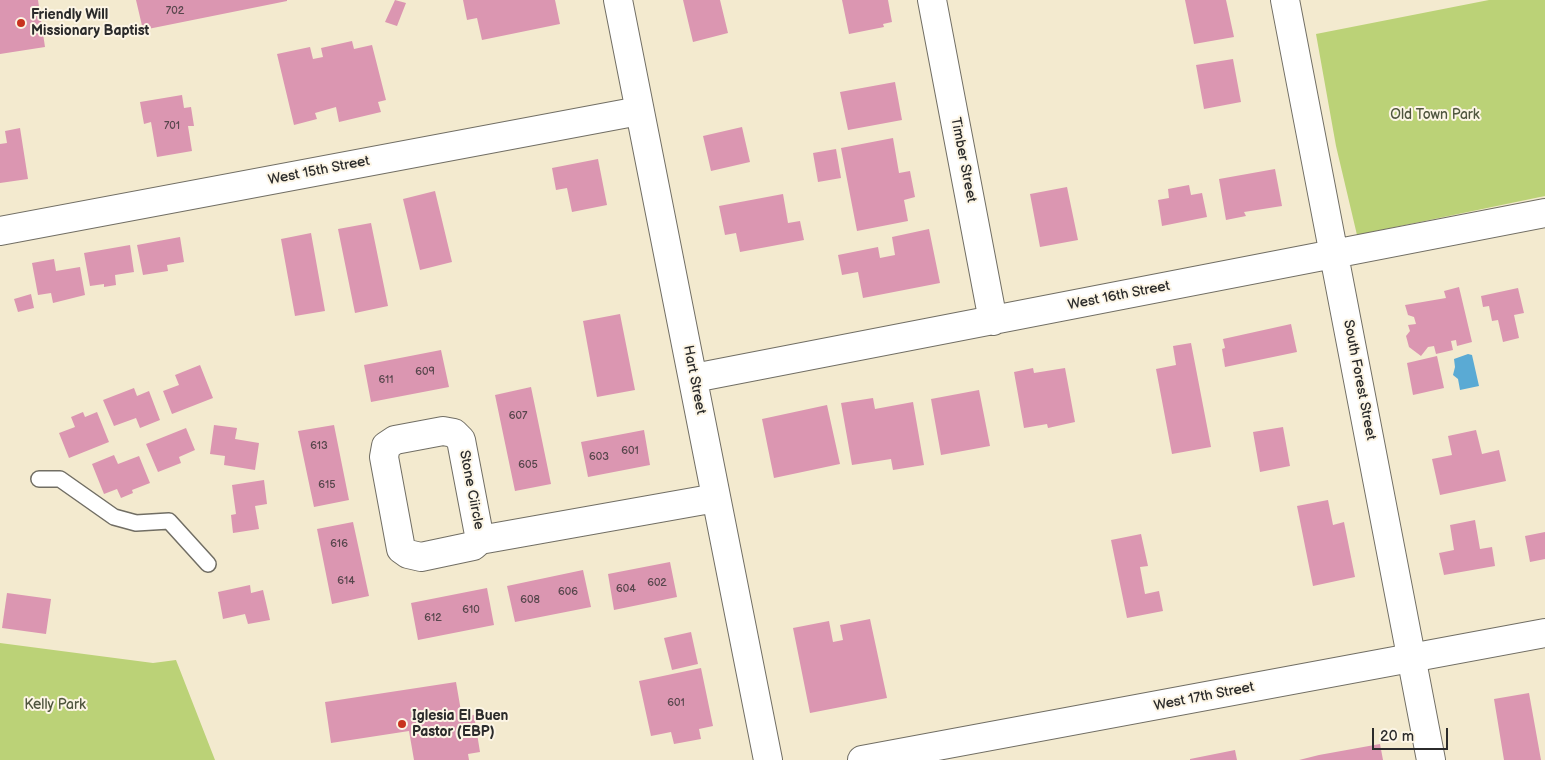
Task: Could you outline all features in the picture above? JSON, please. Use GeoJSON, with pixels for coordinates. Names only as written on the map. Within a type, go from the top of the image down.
{"type":"FeatureCollection","features":[{"type":"Feature","properties":{"kind":"street","name":"Hart Street"},"geometry":{"type":"LineString","coordinates":[[618,0],[768,760]]}},
{"type":"Feature","properties":{"kind":"street","name":"Timber Street"},"geometry":{"type":"LineString","coordinates":[[932,0],[993,321]]}},
{"type":"Feature","properties":{"kind":"street","name":"South Forest Street"},"geometry":{"type":"LineString","coordinates":[[1285,0],[1431,760]]}},
{"type":"Feature","properties":{"kind":"street","name":"West 15th Street"},"geometry":{"type":"LineString","coordinates":[[0,231],[639,111]]}},
{"type":"Feature","properties":{"kind":"street","name":"West 16th Street"},"geometry":{"type":"LineString","coordinates":[[694,378],[1545,212]]}},
{"type":"Feature","properties":{"kind":"street","name":"Stone Ciircle"},"geometry":{"type":"LineString","coordinates":[[480,540],[461,440],[454,433],[443,431],[395,440],[386,446],[384,457],[401,549],[408,554],[421,556],[473,546],[480,540],[716,498]]}},
{"type":"Feature","properties":{"kind":"street","name":"West 17th Street"},"geometry":{"type":"LineString","coordinates":[[862,760],[959,752],[1412,658],[1545,633]]}},
{"type":"Feature","properties":{"kind":"lane"},"geometry":{"type":"LineString","coordinates":[[39,479],[60,479],[114,517],[136,524],[169,521],[208,564]]}},
{"type":"Feature","properties":{"kind":"green space","name":"Old Town Park"},"geometry":{"type":"Polygon","coordinates":[[[1489,0],[1545,0],[1545,196],[1357,235],[1336,146],[1316,34],[1489,0]]]}},
{"type":"Feature","properties":{"kind":"green space","name":"Kelly Park"},"geometry":{"type":"Polygon","coordinates":[[[0,643],[153,663],[176,660],[215,760],[0,760],[0,643]]]}},
{"type":"Feature","properties":{"kind":"water"},"geometry":{"type":"Polygon","coordinates":[[[1468,354],[1472,355],[1479,386],[1460,390],[1458,379],[1453,375],[1454,359],[1468,354]]]}},
{"type":"Feature","properties":{"kind":"building","name":"Friendly Will Missionary Baptist"},"geometry":{"type":"Polygon","coordinates":[[[0,0],[38,0],[45,47],[0,54],[0,0]]]}},
{"type":"Feature","properties":{"kind":"building"},"geometry":{"type":"Polygon","coordinates":[[[136,0],[287,0],[287,1],[143,30],[136,0]]]}},
{"type":"Feature","properties":{"kind":"building"},"geometry":{"type":"Polygon","coordinates":[[[395,0],[406,3],[397,26],[385,22],[395,0]]]}},
{"type":"Feature","properties":{"kind":"building"},"geometry":{"type":"Polygon","coordinates":[[[463,0],[555,0],[560,24],[482,40],[477,18],[467,20],[463,0]]]}},
{"type":"Feature","properties":{"kind":"building"},"geometry":{"type":"Polygon","coordinates":[[[683,0],[720,0],[728,33],[693,42],[683,0]]]}},
{"type":"Feature","properties":{"kind":"building"},"geometry":{"type":"Polygon","coordinates":[[[842,0],[888,0],[892,22],[883,24],[884,27],[849,34],[842,0]]]}},
{"type":"Feature","properties":{"kind":"building"},"geometry":{"type":"Polygon","coordinates":[[[1185,0],[1226,0],[1234,37],[1194,44],[1185,0]]]}},
{"type":"Feature","properties":{"kind":"building"},"geometry":{"type":"Polygon","coordinates":[[[352,41],[354,49],[372,45],[386,100],[378,102],[381,112],[339,122],[336,107],[315,113],[317,119],[294,125],[277,54],[310,47],[313,59],[323,57],[321,48],[352,41]]]}},
{"type":"Feature","properties":{"kind":"building"},"geometry":{"type":"Polygon","coordinates":[[[1233,59],[1241,102],[1204,109],[1196,65],[1233,59]]]}},
{"type":"Feature","properties":{"kind":"building"},"geometry":{"type":"Polygon","coordinates":[[[895,82],[902,120],[848,130],[840,92],[895,82]]]}},
{"type":"Feature","properties":{"kind":"building"},"geometry":{"type":"Polygon","coordinates":[[[182,95],[184,108],[191,107],[194,126],[188,126],[192,151],[157,157],[151,122],[144,124],[140,102],[182,95]]]}},
{"type":"Feature","properties":{"kind":"building"},"geometry":{"type":"Polygon","coordinates":[[[742,127],[750,162],[711,171],[703,136],[742,127]]]}},
{"type":"Feature","properties":{"kind":"building"},"geometry":{"type":"Polygon","coordinates":[[[20,128],[28,179],[0,183],[0,144],[7,143],[5,131],[20,128]]]}},
{"type":"Feature","properties":{"kind":"building"},"geometry":{"type":"Polygon","coordinates":[[[893,138],[899,173],[910,171],[915,197],[904,200],[908,221],[857,231],[841,148],[893,138]]]}},
{"type":"Feature","properties":{"kind":"building"},"geometry":{"type":"Polygon","coordinates":[[[836,149],[841,178],[818,182],[813,153],[836,149]]]}},
{"type":"Feature","properties":{"kind":"building"},"geometry":{"type":"Polygon","coordinates":[[[598,159],[607,205],[572,212],[567,188],[556,190],[552,168],[598,159]]]}},
{"type":"Feature","properties":{"kind":"building"},"geometry":{"type":"Polygon","coordinates":[[[1275,169],[1282,206],[1244,212],[1246,216],[1226,220],[1219,179],[1275,169]]]}},
{"type":"Feature","properties":{"kind":"building"},"geometry":{"type":"Polygon","coordinates":[[[1189,185],[1191,195],[1202,193],[1207,217],[1162,226],[1158,200],[1169,198],[1168,189],[1189,185]]]}},
{"type":"Feature","properties":{"kind":"building"},"geometry":{"type":"Polygon","coordinates":[[[1067,187],[1078,240],[1040,247],[1030,194],[1067,187]]]}},
{"type":"Feature","properties":{"kind":"building"},"geometry":{"type":"Polygon","coordinates":[[[435,191],[452,262],[420,270],[403,199],[435,191]]]}},
{"type":"Feature","properties":{"kind":"building"},"geometry":{"type":"Polygon","coordinates":[[[783,194],[788,223],[800,221],[804,240],[740,252],[736,233],[725,235],[719,206],[783,194]]]}},
{"type":"Feature","properties":{"kind":"building"},"geometry":{"type":"Polygon","coordinates":[[[371,223],[388,306],[355,313],[338,229],[371,223]]]}},
{"type":"Feature","properties":{"kind":"building"},"geometry":{"type":"Polygon","coordinates":[[[929,229],[940,283],[863,298],[858,272],[842,275],[838,255],[878,247],[880,258],[895,255],[892,237],[929,229]]]}},
{"type":"Feature","properties":{"kind":"building"},"geometry":{"type":"Polygon","coordinates":[[[311,233],[325,311],[295,316],[281,239],[311,233]]]}},
{"type":"Feature","properties":{"kind":"building"},"geometry":{"type":"Polygon","coordinates":[[[180,237],[184,262],[167,265],[168,271],[143,275],[137,245],[180,237]]]}},
{"type":"Feature","properties":{"kind":"building"},"geometry":{"type":"Polygon","coordinates":[[[130,245],[134,272],[115,275],[116,285],[104,287],[104,284],[90,286],[84,253],[130,245]]]}},
{"type":"Feature","properties":{"kind":"building"},"geometry":{"type":"Polygon","coordinates":[[[54,259],[56,271],[80,267],[85,295],[53,303],[51,293],[38,295],[32,263],[54,259]]]}},
{"type":"Feature","properties":{"kind":"building"},"geometry":{"type":"Polygon","coordinates":[[[1459,287],[1472,342],[1457,346],[1456,340],[1451,341],[1453,350],[1436,354],[1434,346],[1428,347],[1421,356],[1409,347],[1406,336],[1410,331],[1408,325],[1416,324],[1414,317],[1408,315],[1405,305],[1446,298],[1444,291],[1459,287]]]}},
{"type":"Feature","properties":{"kind":"building"},"geometry":{"type":"Polygon","coordinates":[[[1518,288],[1524,313],[1514,315],[1519,338],[1503,342],[1498,320],[1492,321],[1489,306],[1483,307],[1481,296],[1518,288]]]}},
{"type":"Feature","properties":{"kind":"building"},"geometry":{"type":"Polygon","coordinates":[[[31,294],[34,308],[18,312],[14,299],[31,294]]]}},
{"type":"Feature","properties":{"kind":"building"},"geometry":{"type":"Polygon","coordinates":[[[620,314],[635,390],[597,397],[583,321],[620,314]]]}},
{"type":"Feature","properties":{"kind":"building"},"geometry":{"type":"Polygon","coordinates":[[[1291,324],[1297,352],[1225,367],[1222,349],[1225,348],[1223,339],[1291,324]]]}},
{"type":"Feature","properties":{"kind":"building"},"geometry":{"type":"Polygon","coordinates":[[[1191,343],[1211,447],[1172,454],[1156,369],[1176,365],[1173,346],[1191,343]]]}},
{"type":"Feature","properties":{"kind":"building"},"geometry":{"type":"Polygon","coordinates":[[[441,350],[449,387],[371,402],[364,365],[441,350]]]}},
{"type":"Feature","properties":{"kind":"building"},"geometry":{"type":"Polygon","coordinates":[[[1437,356],[1444,388],[1413,395],[1407,363],[1437,356]]]}},
{"type":"Feature","properties":{"kind":"building"},"geometry":{"type":"Polygon","coordinates":[[[200,365],[213,398],[172,414],[163,391],[179,385],[175,375],[200,365]]]}},
{"type":"Feature","properties":{"kind":"building"},"geometry":{"type":"Polygon","coordinates":[[[1033,368],[1034,373],[1065,368],[1075,422],[1048,428],[1047,424],[1024,428],[1014,372],[1033,368]]]}},
{"type":"Feature","properties":{"kind":"building"},"geometry":{"type":"Polygon","coordinates":[[[531,387],[551,484],[515,491],[495,395],[531,387]]]}},
{"type":"Feature","properties":{"kind":"building"},"geometry":{"type":"Polygon","coordinates":[[[134,388],[137,396],[149,391],[160,420],[140,428],[136,418],[114,426],[103,400],[134,388]]]}},
{"type":"Feature","properties":{"kind":"building"},"geometry":{"type":"Polygon","coordinates":[[[979,390],[990,446],[941,455],[931,399],[979,390]]]}},
{"type":"Feature","properties":{"kind":"building"},"geometry":{"type":"Polygon","coordinates":[[[873,398],[875,409],[913,402],[924,465],[893,470],[891,459],[852,465],[841,403],[873,398]]]}},
{"type":"Feature","properties":{"kind":"building"},"geometry":{"type":"Polygon","coordinates":[[[827,405],[840,464],[774,478],[762,419],[827,405]]]}},
{"type":"Feature","properties":{"kind":"building"},"geometry":{"type":"Polygon","coordinates":[[[83,412],[85,417],[97,412],[109,442],[69,458],[59,433],[75,427],[71,417],[83,412]]]}},
{"type":"Feature","properties":{"kind":"building"},"geometry":{"type":"Polygon","coordinates":[[[214,425],[237,428],[235,439],[259,443],[255,470],[224,465],[225,456],[210,454],[214,425]]]}},
{"type":"Feature","properties":{"kind":"building"},"geometry":{"type":"Polygon","coordinates":[[[334,425],[349,500],[314,507],[298,431],[334,425]]]}},
{"type":"Feature","properties":{"kind":"building"},"geometry":{"type":"Polygon","coordinates":[[[1283,427],[1290,466],[1260,472],[1253,432],[1283,427]]]}},
{"type":"Feature","properties":{"kind":"building"},"geometry":{"type":"Polygon","coordinates":[[[186,428],[195,450],[179,457],[181,463],[158,472],[146,444],[186,428]]]}},
{"type":"Feature","properties":{"kind":"building"},"geometry":{"type":"Polygon","coordinates":[[[644,430],[650,465],[588,477],[581,442],[644,430]]]}},
{"type":"Feature","properties":{"kind":"building"},"geometry":{"type":"Polygon","coordinates":[[[1476,430],[1482,454],[1499,450],[1506,481],[1440,495],[1432,459],[1452,455],[1448,436],[1476,430]]]}},
{"type":"Feature","properties":{"kind":"building"},"geometry":{"type":"Polygon","coordinates":[[[114,455],[118,464],[139,456],[150,483],[132,490],[133,493],[121,498],[117,489],[104,494],[92,464],[114,455]]]}},
{"type":"Feature","properties":{"kind":"building"},"geometry":{"type":"Polygon","coordinates":[[[264,480],[267,504],[255,506],[259,529],[233,533],[231,515],[236,514],[232,485],[264,480]]]}},
{"type":"Feature","properties":{"kind":"building"},"geometry":{"type":"Polygon","coordinates":[[[1328,500],[1333,525],[1344,522],[1355,577],[1313,586],[1297,506],[1328,500]]]}},
{"type":"Feature","properties":{"kind":"building"},"geometry":{"type":"Polygon","coordinates":[[[1475,520],[1480,549],[1492,547],[1495,566],[1444,575],[1439,553],[1454,550],[1450,525],[1475,520]]]}},
{"type":"Feature","properties":{"kind":"building"},"geometry":{"type":"Polygon","coordinates":[[[353,522],[369,596],[332,604],[317,529],[353,522]]]}},
{"type":"Feature","properties":{"kind":"building"},"geometry":{"type":"Polygon","coordinates":[[[1545,532],[1545,559],[1530,562],[1525,536],[1545,532]]]}},
{"type":"Feature","properties":{"kind":"building"},"geometry":{"type":"Polygon","coordinates":[[[1141,534],[1148,566],[1140,567],[1145,594],[1159,591],[1163,611],[1127,618],[1111,540],[1141,534]]]}},
{"type":"Feature","properties":{"kind":"building"},"geometry":{"type":"Polygon","coordinates":[[[670,562],[677,597],[614,610],[608,574],[670,562]]]}},
{"type":"Feature","properties":{"kind":"building"},"geometry":{"type":"Polygon","coordinates":[[[583,570],[591,607],[515,622],[507,586],[583,570]]]}},
{"type":"Feature","properties":{"kind":"building"},"geometry":{"type":"Polygon","coordinates":[[[250,585],[251,593],[263,590],[270,620],[248,624],[245,614],[223,619],[218,592],[250,585]]]}},
{"type":"Feature","properties":{"kind":"building"},"geometry":{"type":"Polygon","coordinates":[[[487,588],[494,625],[418,640],[411,603],[487,588]]]}},
{"type":"Feature","properties":{"kind":"building"},"geometry":{"type":"Polygon","coordinates":[[[7,593],[51,599],[46,634],[2,628],[7,593]]]}},
{"type":"Feature","properties":{"kind":"building"},"geometry":{"type":"Polygon","coordinates":[[[870,619],[887,698],[810,713],[793,628],[829,621],[833,642],[843,640],[840,625],[870,619]]]}},
{"type":"Feature","properties":{"kind":"building"},"geometry":{"type":"Polygon","coordinates":[[[691,632],[698,664],[672,670],[664,638],[691,632]]]}},
{"type":"Feature","properties":{"kind":"building"},"geometry":{"type":"Polygon","coordinates":[[[701,668],[713,726],[699,729],[701,739],[674,744],[671,732],[651,736],[639,681],[701,668]]]}},
{"type":"Feature","properties":{"kind":"building","name":"Iglesia El Buen Pastor (EBP)"},"geometry":{"type":"Polygon","coordinates":[[[456,682],[462,717],[474,715],[480,752],[468,754],[469,760],[414,760],[409,731],[331,743],[325,702],[456,682]]]}},
{"type":"Feature","properties":{"kind":"building"},"geometry":{"type":"Polygon","coordinates":[[[1529,693],[1541,760],[1504,760],[1494,699],[1529,693]]]}},
{"type":"Feature","properties":{"kind":"building"},"geometry":{"type":"Polygon","coordinates":[[[1380,744],[1383,760],[1299,760],[1319,755],[1380,744]]]}},
{"type":"Feature","properties":{"kind":"building"},"geometry":{"type":"Polygon","coordinates":[[[1235,750],[1237,760],[1190,760],[1190,759],[1235,750]]]}},
{"type":"Feature","properties":{"kind":"place","name":"Friendly Will Missionary Baptist"},"geometry":{"type":"Point","coordinates":[21,23]}},
{"type":"Feature","properties":{"kind":"place","name":"Iglesia El Buen Pastor (EBP)"},"geometry":{"type":"Point","coordinates":[402,724]}}]}
